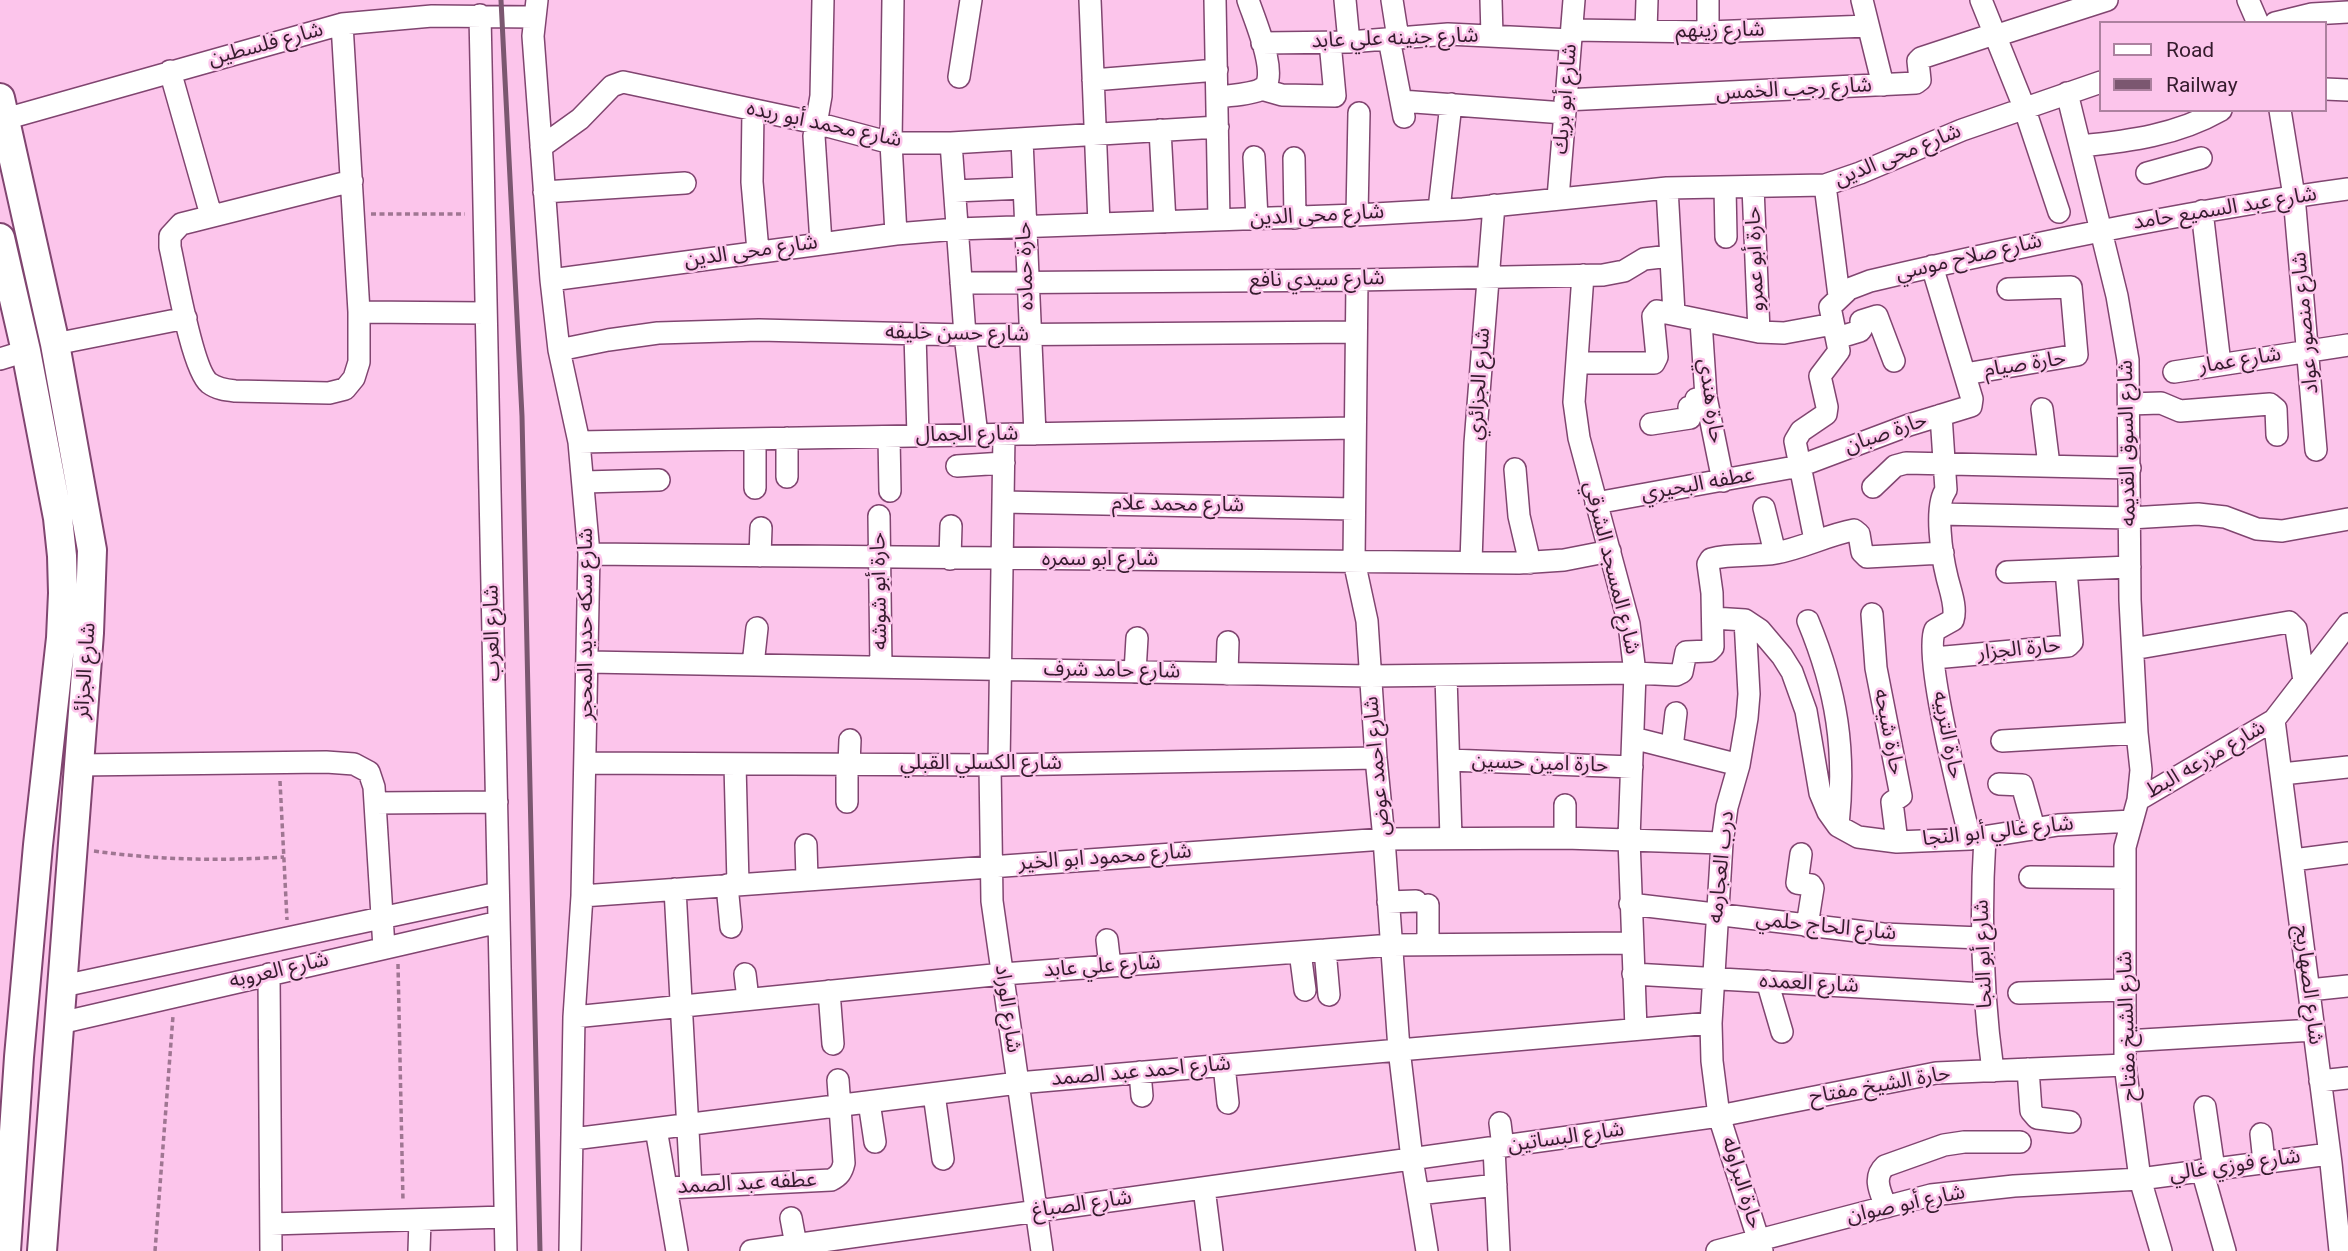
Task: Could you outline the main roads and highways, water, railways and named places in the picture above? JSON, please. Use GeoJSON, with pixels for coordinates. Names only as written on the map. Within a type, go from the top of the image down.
{"type":"FeatureCollection","features":[{"type":"Feature","properties":{"kind":"railway"},"geometry":{"type":"LineString","coordinates":[[501,0],[522,416],[540,1251]]}}]}
